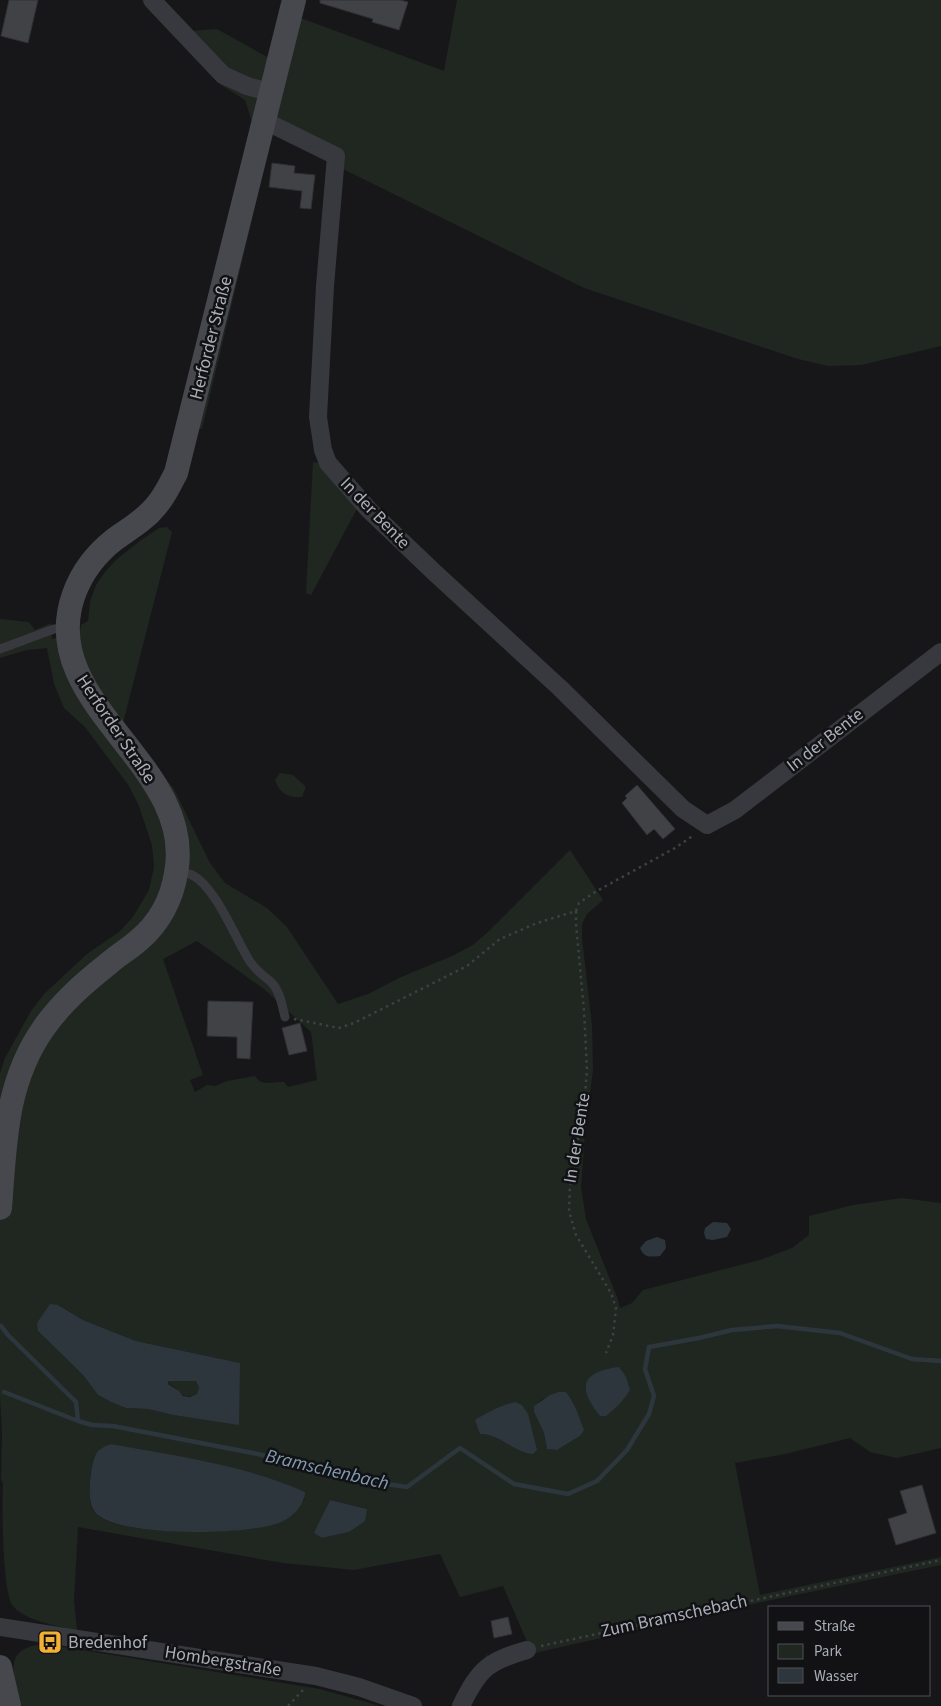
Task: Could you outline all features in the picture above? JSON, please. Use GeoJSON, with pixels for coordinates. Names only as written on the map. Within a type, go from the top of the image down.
{"type":"FeatureCollection","features":[{"type":"Feature","properties":{"kind":"main road","name":"Herforder Straße"},"geometry":{"type":"LineString","coordinates":[[0,1208],[10,1103],[18,1075],[30,1050],[61,1006],[83,984],[139,940],[153,926],[169,898],[177,871],[177,841],[166,804],[153,781],[82,683],[69,648],[68,628],[74,594],[83,575],[95,557],[156,507],[176,472],[294,0]]}},
{"type":"Feature","properties":{"kind":"main road"},"geometry":{"type":"LineString","coordinates":[[0,1668],[9,1706]]}},
{"type":"Feature","properties":{"kind":"street"},"geometry":{"type":"LineString","coordinates":[[152,0],[223,75],[247,86],[272,93]]}},
{"type":"Feature","properties":{"kind":"street","name":"In der Bente"},"geometry":{"type":"LineString","coordinates":[[265,121],[336,156],[325,286],[318,417],[323,450],[328,463],[369,510],[560,688],[683,809],[707,825],[735,810],[941,652]]}},
{"type":"Feature","properties":{"kind":"street","name":"Hombergstraße"},"geometry":{"type":"LineString","coordinates":[[0,1627],[316,1676],[359,1687],[412,1706]]}},
{"type":"Feature","properties":{"kind":"street"},"geometry":{"type":"LineString","coordinates":[[461,1706],[470,1688],[487,1666],[499,1659],[527,1650]]}},
{"type":"Feature","properties":{"kind":"lane"},"geometry":{"type":"LineString","coordinates":[[0,649],[54,629],[68,628]]}},
{"type":"Feature","properties":{"kind":"lane"},"geometry":{"type":"LineString","coordinates":[[177,871],[192,875],[203,883],[229,919],[249,960],[258,972],[272,983],[279,993],[285,1017]]}},
{"type":"Feature","properties":{"kind":"path"},"geometry":{"type":"LineString","coordinates":[[285,1017],[340,1028],[354,1023],[466,966],[500,939],[537,922],[576,911],[579,903],[595,892],[675,848],[707,825]]}},
{"type":"Feature","properties":{"kind":"path","name":"In der Bente"},"geometry":{"type":"LineString","coordinates":[[576,911],[587,1070],[585,1095],[570,1185],[569,1211],[576,1235],[611,1293],[616,1308],[613,1335],[606,1353]]}},
{"type":"Feature","properties":{"kind":"path","name":"Zum Bramschebach"},"geometry":{"type":"LineString","coordinates":[[527,1650],[941,1560]]}},
{"type":"Feature","properties":{"kind":"green space"},"geometry":{"type":"Polygon","coordinates":[[[142,0],[161,0],[191,31],[217,29],[269,58],[298,17],[444,71],[457,0],[941,0],[941,346],[861,365],[828,366],[798,359],[584,288],[341,168],[343,155],[254,128],[245,100],[221,85],[142,0]]]}},
{"type":"Feature","properties":{"kind":"green space"},"geometry":{"type":"Polygon","coordinates":[[[255,188],[259,190],[202,429],[199,428],[255,188]]]}},
{"type":"Feature","properties":{"kind":"green space"},"geometry":{"type":"Polygon","coordinates":[[[313,462],[324,464],[359,505],[311,595],[306,593],[313,462]]]}},
{"type":"Feature","properties":{"kind":"green space"},"geometry":{"type":"Polygon","coordinates":[[[167,527],[172,532],[123,723],[174,789],[210,863],[225,883],[267,908],[287,927],[338,1004],[368,994],[473,945],[570,850],[603,900],[587,914],[582,924],[592,1025],[593,1070],[585,1132],[581,1187],[586,1219],[620,1308],[632,1303],[643,1290],[760,1260],[792,1248],[809,1235],[809,1216],[853,1205],[902,1198],[941,1203],[941,1448],[897,1458],[870,1452],[850,1438],[785,1454],[735,1463],[760,1595],[941,1557],[941,1565],[762,1602],[515,1659],[485,1660],[486,1653],[489,1658],[528,1644],[503,1586],[460,1597],[440,1554],[354,1570],[283,1563],[78,1527],[74,1600],[77,1631],[26,1616],[13,1606],[9,1598],[5,1567],[3,1484],[1,1479],[0,1073],[5,1058],[31,1011],[44,994],[87,954],[119,932],[133,917],[149,890],[154,867],[152,845],[139,806],[129,786],[85,727],[64,708],[54,684],[47,648],[27,650],[0,658],[0,619],[29,622],[35,630],[51,623],[52,639],[80,631],[81,625],[88,621],[90,602],[96,585],[105,572],[117,559],[159,528],[167,527]],[[197,941],[163,959],[203,1075],[190,1080],[195,1092],[207,1085],[215,1086],[227,1081],[255,1076],[264,1082],[284,1082],[288,1087],[317,1080],[311,1032],[265,990],[197,941]],[[58,1305],[38,1331],[83,1375],[98,1395],[126,1408],[148,1409],[173,1415],[239,1424],[239,1363],[136,1341],[83,1320],[58,1305]],[[566,1392],[543,1399],[534,1406],[534,1412],[544,1433],[547,1449],[557,1450],[580,1436],[573,1402],[566,1392]],[[488,1414],[481,1416],[480,1434],[498,1438],[525,1453],[488,1414]],[[111,1444],[94,1456],[90,1478],[91,1503],[97,1515],[110,1522],[158,1530],[216,1531],[266,1526],[288,1518],[305,1499],[237,1469],[111,1444]],[[330,1500],[315,1533],[322,1538],[349,1532],[367,1509],[330,1500]]]}},
{"type":"Feature","properties":{"kind":"green space"},"geometry":{"type":"Polygon","coordinates":[[[280,773],[293,775],[306,787],[302,797],[289,796],[279,789],[275,780],[280,773]]]}},
{"type":"Feature","properties":{"kind":"green space"},"geometry":{"type":"Polygon","coordinates":[[[167,1381],[196,1381],[199,1388],[197,1394],[188,1396],[182,1394],[167,1381]]]}},
{"type":"Feature","properties":{"kind":"green space"},"geometry":{"type":"Polygon","coordinates":[[[45,1644],[320,1689],[380,1706],[20,1706],[14,1674],[16,1657],[31,1646],[45,1644]]]}},
{"type":"Feature","properties":{"kind":"water"},"geometry":{"type":"Polygon","coordinates":[[[713,1222],[727,1223],[731,1229],[727,1237],[713,1240],[706,1239],[705,1228],[713,1222]]]}},
{"type":"Feature","properties":{"kind":"water"},"geometry":{"type":"Polygon","coordinates":[[[657,1237],[665,1240],[666,1248],[660,1256],[650,1257],[645,1255],[640,1248],[646,1241],[657,1237]]]}},
{"type":"Feature","properties":{"kind":"water"},"geometry":{"type":"Polygon","coordinates":[[[50,1304],[58,1305],[83,1320],[136,1341],[240,1363],[239,1425],[173,1415],[148,1409],[126,1408],[111,1402],[98,1395],[83,1375],[38,1331],[37,1323],[50,1304]],[[168,1381],[168,1384],[183,1396],[190,1397],[197,1394],[199,1388],[196,1381],[168,1381]]]}},
{"type":"Feature","properties":{"kind":"water"},"geometry":{"type":"Polygon","coordinates":[[[619,1367],[626,1377],[630,1390],[610,1413],[606,1416],[600,1416],[588,1397],[587,1382],[590,1377],[597,1373],[619,1367]]]}},
{"type":"Feature","properties":{"kind":"water"},"geometry":{"type":"Polygon","coordinates":[[[566,1392],[569,1396],[584,1430],[580,1436],[557,1450],[547,1449],[544,1433],[534,1412],[534,1406],[550,1395],[566,1392]]]}},
{"type":"Feature","properties":{"kind":"water"},"geometry":{"type":"Polygon","coordinates":[[[515,1402],[522,1405],[528,1414],[537,1450],[533,1454],[519,1450],[495,1437],[480,1434],[475,1420],[515,1402]]]}},
{"type":"Feature","properties":{"kind":"water"},"geometry":{"type":"Polygon","coordinates":[[[111,1444],[185,1457],[259,1475],[305,1492],[303,1502],[288,1518],[279,1523],[241,1530],[215,1532],[160,1531],[113,1523],[99,1516],[92,1508],[89,1490],[94,1458],[98,1451],[111,1444]]]}},
{"type":"Feature","properties":{"kind":"water"},"geometry":{"type":"Polygon","coordinates":[[[330,1500],[367,1509],[365,1521],[349,1532],[322,1538],[314,1533],[330,1500]]]}},
{"type":"Feature","properties":{"kind":"building"},"geometry":{"type":"Polygon","coordinates":[[[9,0],[38,0],[28,43],[1,36],[9,0]]]}},
{"type":"Feature","properties":{"kind":"building"},"geometry":{"type":"Polygon","coordinates":[[[320,0],[400,0],[408,2],[399,30],[372,22],[373,19],[320,3],[320,0]]]}},
{"type":"Feature","properties":{"kind":"building"},"geometry":{"type":"Polygon","coordinates":[[[272,163],[295,166],[294,173],[315,175],[311,209],[300,208],[302,191],[269,187],[272,163]]]}},
{"type":"Feature","properties":{"kind":"building"},"geometry":{"type":"Polygon","coordinates":[[[637,785],[675,829],[663,839],[654,829],[647,835],[622,803],[627,798],[625,796],[637,785]]]}},
{"type":"Feature","properties":{"kind":"building"},"geometry":{"type":"Polygon","coordinates":[[[208,1001],[253,1002],[250,1059],[237,1058],[237,1037],[207,1036],[208,1001]]]}},
{"type":"Feature","properties":{"kind":"building"},"geometry":{"type":"Polygon","coordinates":[[[300,1023],[307,1051],[289,1055],[282,1028],[300,1023]]]}},
{"type":"Feature","properties":{"kind":"building"},"geometry":{"type":"Polygon","coordinates":[[[922,1485],[936,1533],[896,1545],[888,1519],[907,1513],[900,1491],[922,1485]]]}},
{"type":"Feature","properties":{"kind":"building"},"geometry":{"type":"Polygon","coordinates":[[[508,1617],[512,1634],[494,1638],[491,1621],[508,1617]]]}},
{"type":"Feature","properties":{"kind":"waterway"},"geometry":{"type":"LineString","coordinates":[[1,1326],[76,1402],[78,1421]]}},
{"type":"Feature","properties":{"kind":"waterway","name":"Bramschenbach"},"geometry":{"type":"LineString","coordinates":[[4,1392],[92,1425],[113,1426],[258,1454],[346,1478],[407,1487],[460,1448],[514,1484],[568,1494],[597,1481],[627,1450],[649,1414],[654,1396],[645,1369],[649,1347],[732,1330],[777,1326],[840,1333],[912,1359],[941,1361]]}},
{"type":"Feature","properties":{"kind":"place","name":"Bredenhof"},"geometry":{"type":"Point","coordinates":[50,1642]}}]}
